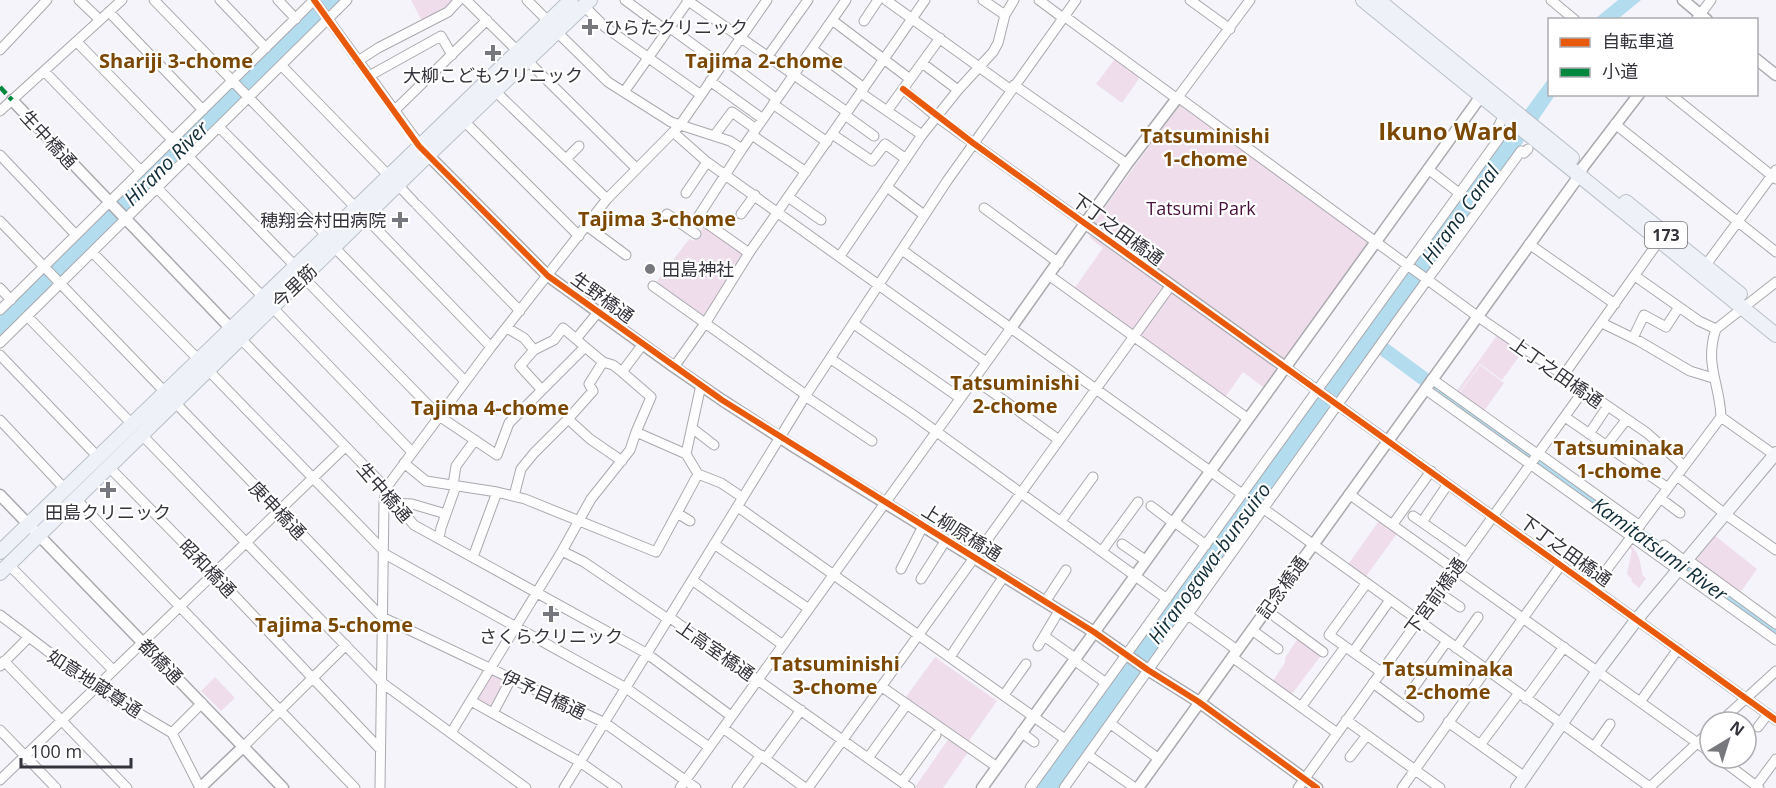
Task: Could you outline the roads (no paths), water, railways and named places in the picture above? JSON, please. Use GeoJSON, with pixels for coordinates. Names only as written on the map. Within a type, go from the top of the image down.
{"type":"FeatureCollection","features":[{"type":"Feature","properties":{"kind":"main road","name":"173"},"geometry":{"type":"LineString","coordinates":[[1363,0],[1481,96],[1532,131],[1659,241],[1776,324]]}},
{"type":"Feature","properties":{"kind":"main road","name":"今里筋"},"geometry":{"type":"LineString","coordinates":[[4,569],[75,500],[104,462],[137,429],[361,213],[423,150],[582,2]]}},
{"type":"Feature","properties":{"kind":"main road","name":"173"},"geometry":{"type":"LineString","coordinates":[[1387,3],[1513,117]]}},
{"type":"Feature","properties":{"kind":"main road","name":"今里筋"},"geometry":{"type":"LineString","coordinates":[[423,150],[464,121],[495,91],[523,56]]}},
{"type":"Feature","properties":{"kind":"main road","name":"173"},"geometry":{"type":"LineString","coordinates":[[1581,172],[1705,266],[1776,335]]}},
{"type":"Feature","properties":{"kind":"main road"},"geometry":{"type":"LineString","coordinates":[[1522,784],[1598,671],[1637,619],[1776,454]]}},
{"type":"Feature","properties":{"kind":"main road","name":"今里筋"},"geometry":{"type":"LineString","coordinates":[[0,552],[65,489],[104,462]]}},
{"type":"Feature","properties":{"kind":"street"},"geometry":{"type":"LineString","coordinates":[[1,47],[47,0]]}},
{"type":"Feature","properties":{"kind":"street"},"geometry":{"type":"LineString","coordinates":[[79,0],[100,20]]}},
{"type":"Feature","properties":{"kind":"street"},"geometry":{"type":"LineString","coordinates":[[0,111],[122,0]]}},
{"type":"Feature","properties":{"kind":"street"},"geometry":{"type":"LineString","coordinates":[[154,0],[491,347]]}},
{"type":"Feature","properties":{"kind":"street"},"geometry":{"type":"LineString","coordinates":[[220,0],[266,48]]}},
{"type":"Feature","properties":{"kind":"street"},"geometry":{"type":"LineString","coordinates":[[278,0],[296,19]]}},
{"type":"Feature","properties":{"kind":"street"},"geometry":{"type":"LineString","coordinates":[[0,343],[347,0]]}},
{"type":"Feature","properties":{"kind":"street"},"geometry":{"type":"LineString","coordinates":[[358,61],[378,48],[448,12],[459,0]]}},
{"type":"Feature","properties":{"kind":"street"},"geometry":{"type":"LineString","coordinates":[[466,0],[637,169]]}},
{"type":"Feature","properties":{"kind":"street"},"geometry":{"type":"LineString","coordinates":[[527,0],[608,82],[671,122],[707,162],[986,362]]}},
{"type":"Feature","properties":{"kind":"street"},"geometry":{"type":"LineString","coordinates":[[625,0],[723,63],[830,138],[872,161],[885,144],[906,159]]}},
{"type":"Feature","properties":{"kind":"street"},"geometry":{"type":"LineString","coordinates":[[624,92],[688,0],[846,113],[874,136]]}},
{"type":"Feature","properties":{"kind":"street"},"geometry":{"type":"LineString","coordinates":[[380,788],[386,488],[491,347],[607,199],[676,129],[767,0]]}},
{"type":"Feature","properties":{"kind":"street"},"geometry":{"type":"LineString","coordinates":[[768,56],[808,0]]}},
{"type":"Feature","properties":{"kind":"street"},"geometry":{"type":"LineString","coordinates":[[749,253],[698,217],[742,149],[846,0]]}},
{"type":"Feature","properties":{"kind":"street"},"geometry":{"type":"LineString","coordinates":[[864,21],[878,0]]}},
{"type":"Feature","properties":{"kind":"street"},"geometry":{"type":"LineString","coordinates":[[886,0],[979,66],[1127,164]]}},
{"type":"Feature","properties":{"kind":"street"},"geometry":{"type":"LineString","coordinates":[[674,367],[706,322],[749,253],[925,0]]}},
{"type":"Feature","properties":{"kind":"street"},"geometry":{"type":"LineString","coordinates":[[983,0],[1005,15]]}},
{"type":"Feature","properties":{"kind":"street"},"geometry":{"type":"LineString","coordinates":[[840,256],[922,135],[958,90],[993,52],[998,43],[1005,15],[1014,0]]}},
{"type":"Feature","properties":{"kind":"street"},"geometry":{"type":"LineString","coordinates":[[1039,0],[1408,265]]}},
{"type":"Feature","properties":{"kind":"street"},"geometry":{"type":"LineString","coordinates":[[564,788],[806,395],[973,143],[1076,0]]}},
{"type":"Feature","properties":{"kind":"street"},"geometry":{"type":"LineString","coordinates":[[1190,0],[1230,28]]}},
{"type":"Feature","properties":{"kind":"street"},"geometry":{"type":"LineString","coordinates":[[683,784],[1050,276],[1127,164],[1250,0]]}},
{"type":"Feature","properties":{"kind":"street"},"geometry":{"type":"LineString","coordinates":[[1551,0],[1573,18]]}},
{"type":"Feature","properties":{"kind":"street"},"geometry":{"type":"LineString","coordinates":[[1683,0],[1701,18],[1711,0]]}},
{"type":"Feature","properties":{"kind":"street"},"geometry":{"type":"LineString","coordinates":[[0,310],[314,1]]}},
{"type":"Feature","properties":{"kind":"street","name":"生野橋通"},"geometry":{"type":"LineString","coordinates":[[314,1],[423,150],[548,276],[700,385],[781,437]]}},
{"type":"Feature","properties":{"kind":"street"},"geometry":{"type":"LineString","coordinates":[[582,2],[605,27],[701,95]]}},
{"type":"Feature","properties":{"kind":"street"},"geometry":{"type":"LineString","coordinates":[[109,12],[203,110]]}},
{"type":"Feature","properties":{"kind":"street"},"geometry":{"type":"LineString","coordinates":[[394,111],[487,20]]}},
{"type":"Feature","properties":{"kind":"street"},"geometry":{"type":"LineString","coordinates":[[832,20],[910,79]]}},
{"type":"Feature","properties":{"kind":"street"},"geometry":{"type":"LineString","coordinates":[[369,76],[441,36],[452,55]]}},
{"type":"Feature","properties":{"kind":"street"},"geometry":{"type":"LineString","coordinates":[[887,111],[940,38]]}},
{"type":"Feature","properties":{"kind":"street"},"geometry":{"type":"LineString","coordinates":[[77,42],[439,416],[497,455],[509,423],[585,346]]}},
{"type":"Feature","properties":{"kind":"street"},"geometry":{"type":"LineString","coordinates":[[812,49],[887,111],[922,135]]}},
{"type":"Feature","properties":{"kind":"street"},"geometry":{"type":"LineString","coordinates":[[1758,61],[1776,75]]}},
{"type":"Feature","properties":{"kind":"street"},"geometry":{"type":"LineString","coordinates":[[922,63],[958,90]]}},
{"type":"Feature","properties":{"kind":"street"},"geometry":{"type":"LineString","coordinates":[[282,65],[520,311]]}},
{"type":"Feature","properties":{"kind":"street"},"geometry":{"type":"LineString","coordinates":[[44,71],[141,171]]}},
{"type":"Feature","properties":{"kind":"street"},"geometry":{"type":"LineString","coordinates":[[710,81],[763,119]]}},
{"type":"Feature","properties":{"kind":"street","name":"下丁之田橋通"},"geometry":{"type":"LineString","coordinates":[[903,89],[937,117],[1772,717]]}},
{"type":"Feature","properties":{"kind":"street"},"geometry":{"type":"LineString","coordinates":[[495,91],[607,199]]}},
{"type":"Feature","properties":{"kind":"street"},"geometry":{"type":"LineString","coordinates":[[982,788],[1209,470],[1481,96]]}},
{"type":"Feature","properties":{"kind":"street","name":"記念橋通"},"geometry":{"type":"LineString","coordinates":[[1136,788],[1637,96]]}},
{"type":"Feature","properties":{"kind":"street"},"geometry":{"type":"LineString","coordinates":[[1673,96],[1774,175],[1705,266]]}},
{"type":"Feature","properties":{"kind":"street","name":"生中橋通"},"geometry":{"type":"LineString","coordinates":[[12,100],[386,488],[395,503],[414,525],[646,653],[731,716]]}},
{"type":"Feature","properties":{"kind":"street"},"geometry":{"type":"LineString","coordinates":[[714,136],[732,112],[806,172]]}},
{"type":"Feature","properties":{"kind":"street"},"geometry":{"type":"LineString","coordinates":[[1030,788],[1500,137],[1498,127],[1513,117]]}},
{"type":"Feature","properties":{"kind":"street"},"geometry":{"type":"LineString","coordinates":[[464,121],[579,236]]}},
{"type":"Feature","properties":{"kind":"street"},"geometry":{"type":"LineString","coordinates":[[1616,124],[1776,252]]}},
{"type":"Feature","properties":{"kind":"street"},"geometry":{"type":"LineString","coordinates":[[219,127],[465,381]]}},
{"type":"Feature","properties":{"kind":"street"},"geometry":{"type":"LineString","coordinates":[[676,129],[714,136],[730,141],[742,149]]}},
{"type":"Feature","properties":{"kind":"street"},"geometry":{"type":"LineString","coordinates":[[566,159],[579,146]]}},
{"type":"Feature","properties":{"kind":"street"},"geometry":{"type":"LineString","coordinates":[[1064,788],[1427,279],[1521,151],[1524,153],[1528,149]]}},
{"type":"Feature","properties":{"kind":"street"},"geometry":{"type":"LineString","coordinates":[[0,155],[76,235]]}},
{"type":"Feature","properties":{"kind":"street"},"geometry":{"type":"LineString","coordinates":[[686,193],[707,162]]}},
{"type":"Feature","properties":{"kind":"street"},"geometry":{"type":"LineString","coordinates":[[1428,170],[1459,193]]}},
{"type":"Feature","properties":{"kind":"street"},"geometry":{"type":"LineString","coordinates":[[887,187],[924,215]]}},
{"type":"Feature","properties":{"kind":"street"},"geometry":{"type":"LineString","coordinates":[[157,188],[412,452]]}},
{"type":"Feature","properties":{"kind":"street"},"geometry":{"type":"LineString","coordinates":[[741,214],[755,195]]}},
{"type":"Feature","properties":{"kind":"street"},"geometry":{"type":"LineString","coordinates":[[788,197],[821,220]]}},
{"type":"Feature","properties":{"kind":"street"},"geometry":{"type":"LineString","coordinates":[[984,208],[1059,263]]}},
{"type":"Feature","properties":{"kind":"street"},"geometry":{"type":"LineString","coordinates":[[667,214],[694,236],[705,221]]}},
{"type":"Feature","properties":{"kind":"street"},"geometry":{"type":"LineString","coordinates":[[0,221],[44,268]]}},
{"type":"Feature","properties":{"kind":"street"},"geometry":{"type":"LineString","coordinates":[[587,226],[626,255]]}},
{"type":"Feature","properties":{"kind":"street"},"geometry":{"type":"LineString","coordinates":[[1563,376],[1659,241]]}},
{"type":"Feature","properties":{"kind":"street"},"geometry":{"type":"LineString","coordinates":[[1529,244],[1615,304]]}},
{"type":"Feature","properties":{"kind":"street"},"geometry":{"type":"LineString","coordinates":[[902,250],[1242,494]]}},
{"type":"Feature","properties":{"kind":"street"},"geometry":{"type":"LineString","coordinates":[[92,252],[383,552],[515,628],[626,688],[709,747]]}},
{"type":"Feature","properties":{"kind":"street","name":"上丁之田橋通"},"geometry":{"type":"LineString","coordinates":[[1408,265],[1583,391],[1647,433],[1684,466]]}},
{"type":"Feature","properties":{"kind":"street","name":"庚申橋通"},"geometry":{"type":"LineString","coordinates":[[44,268],[382,617]]}},
{"type":"Feature","properties":{"kind":"street"},"geometry":{"type":"LineString","coordinates":[[1050,276],[1247,418]]}},
{"type":"Feature","properties":{"kind":"street"},"geometry":{"type":"LineString","coordinates":[[1635,276],[1699,321],[1716,329]]}},
{"type":"Feature","properties":{"kind":"street"},"geometry":{"type":"LineString","coordinates":[[1593,588],[1721,417],[1719,393],[1713,378],[1711,356],[1712,339],[1716,329],[1776,282]]}},
{"type":"Feature","properties":{"kind":"street"},"geometry":{"type":"LineString","coordinates":[[723,728],[807,788],[1171,285]]}},
{"type":"Feature","properties":{"kind":"street"},"geometry":{"type":"LineString","coordinates":[[653,286],[872,441]]}},
{"type":"Feature","properties":{"kind":"street"},"geometry":{"type":"LineString","coordinates":[[0,288],[11,300]]}},
{"type":"Feature","properties":{"kind":"street"},"geometry":{"type":"LineString","coordinates":[[1633,338],[1644,315],[1666,327],[1679,307]]}},
{"type":"Feature","properties":{"kind":"street"},"geometry":{"type":"LineString","coordinates":[[576,339],[599,312]]}},
{"type":"Feature","properties":{"kind":"street"},"geometry":{"type":"LineString","coordinates":[[27,316],[381,682],[526,788]]}},
{"type":"Feature","properties":{"kind":"street"},"geometry":{"type":"LineString","coordinates":[[1602,323],[1690,371],[1713,378]]}},
{"type":"Feature","properties":{"kind":"street"},"geometry":{"type":"LineString","coordinates":[[854,324],[960,398]]}},
{"type":"Feature","properties":{"kind":"street"},"geometry":{"type":"LineString","coordinates":[[507,328],[518,334],[534,350]]}},
{"type":"Feature","properties":{"kind":"street"},"geometry":{"type":"LineString","coordinates":[[451,733],[580,522],[591,499],[630,450],[651,397],[613,365],[603,362],[564,328],[554,340],[534,350],[520,366],[541,389]]}},
{"type":"Feature","properties":{"kind":"street"},"geometry":{"type":"LineString","coordinates":[[622,372],[643,344]]}},
{"type":"Feature","properties":{"kind":"street","name":"昭和橋通"},"geometry":{"type":"LineString","coordinates":[[0,355],[214,574],[380,749]]}},
{"type":"Feature","properties":{"kind":"street"},"geometry":{"type":"LineString","coordinates":[[831,359],[936,431],[1167,599]]}},
{"type":"Feature","properties":{"kind":"street"},"geometry":{"type":"LineString","coordinates":[[514,496],[521,469],[593,391],[589,384],[603,362]]}},
{"type":"Feature","properties":{"kind":"street"},"geometry":{"type":"LineString","coordinates":[[974,379],[1059,440]]}},
{"type":"Feature","properties":{"kind":"street"},"geometry":{"type":"LineString","coordinates":[[1429,384],[1683,565],[1776,640]]}},
{"type":"Feature","properties":{"kind":"street"},"geometry":{"type":"LineString","coordinates":[[686,454],[700,385]]}},
{"type":"Feature","properties":{"kind":"street","name":"下宮前橋通"},"geometry":{"type":"LineString","coordinates":[[1301,784],[1583,391]]}},
{"type":"Feature","properties":{"kind":"street"},"geometry":{"type":"LineString","coordinates":[[1588,434],[1607,407]]}},
{"type":"Feature","properties":{"kind":"street"},"geometry":{"type":"LineString","coordinates":[[1565,417],[1606,446],[1725,514],[1776,550]]}},
{"type":"Feature","properties":{"kind":"street"},"geometry":{"type":"LineString","coordinates":[[1721,417],[1776,454]]}},
{"type":"Feature","properties":{"kind":"street"},"geometry":{"type":"LineString","coordinates":[[568,418],[590,439],[622,461]]}},
{"type":"Feature","properties":{"kind":"street"},"geometry":{"type":"LineString","coordinates":[[0,420],[65,489]]}},
{"type":"Feature","properties":{"kind":"street"},"geometry":{"type":"LineString","coordinates":[[1606,446],[1626,420]]}},
{"type":"Feature","properties":{"kind":"street"},"geometry":{"type":"LineString","coordinates":[[692,428],[714,445]]}},
{"type":"Feature","properties":{"kind":"street"},"geometry":{"type":"LineString","coordinates":[[636,432],[686,454],[698,474],[721,483],[742,497]]}},
{"type":"Feature","properties":{"kind":"street","name":"上柳原橋通"},"geometry":{"type":"LineString","coordinates":[[781,437],[1094,632],[1148,670]]}},
{"type":"Feature","properties":{"kind":"street"},"geometry":{"type":"LineString","coordinates":[[439,538],[454,485],[456,466],[475,440]]}},
{"type":"Feature","properties":{"kind":"street"},"geometry":{"type":"LineString","coordinates":[[0,780],[345,447]]}},
{"type":"Feature","properties":{"kind":"street"},"geometry":{"type":"LineString","coordinates":[[404,463],[426,481],[514,496],[656,552],[698,474]]}},
{"type":"Feature","properties":{"kind":"street"},"geometry":{"type":"LineString","coordinates":[[1393,524],[1431,471]]}},
{"type":"Feature","properties":{"kind":"street"},"geometry":{"type":"LineString","coordinates":[[1061,521],[1093,477]]}},
{"type":"Feature","properties":{"kind":"street"},"geometry":{"type":"LineString","coordinates":[[1422,522],[1448,484]]}},
{"type":"Feature","properties":{"kind":"street"},"geometry":{"type":"LineString","coordinates":[[473,557],[497,492]]}},
{"type":"Feature","properties":{"kind":"street"},"geometry":{"type":"LineString","coordinates":[[1264,509],[1650,788],[1698,742],[1349,494]]}},
{"type":"Feature","properties":{"kind":"street"},"geometry":{"type":"LineString","coordinates":[[0,495],[28,524]]}},
{"type":"Feature","properties":{"kind":"street"},"geometry":{"type":"LineString","coordinates":[[1660,498],[1680,513]]}},
{"type":"Feature","properties":{"kind":"street"},"geometry":{"type":"LineString","coordinates":[[75,500],[355,788]]}},
{"type":"Feature","properties":{"kind":"street"},"geometry":{"type":"LineString","coordinates":[[1102,551],[1138,502]]}},
{"type":"Feature","properties":{"kind":"street"},"geometry":{"type":"LineString","coordinates":[[395,503],[412,504],[446,514]]}},
{"type":"Feature","properties":{"kind":"street"},"geometry":{"type":"LineString","coordinates":[[1150,506],[1206,545]]}},
{"type":"Feature","properties":{"kind":"street"},"geometry":{"type":"LineString","coordinates":[[738,507],[1065,739]]}},
{"type":"Feature","properties":{"kind":"street"},"geometry":{"type":"LineString","coordinates":[[677,513],[690,521]]}},
{"type":"Feature","properties":{"kind":"street"},"geometry":{"type":"LineString","coordinates":[[1413,516],[1466,553]]}},
{"type":"Feature","properties":{"kind":"street","name":"都橋通"},"geometry":{"type":"LineString","coordinates":[[28,524],[284,788]]}},
{"type":"Feature","properties":{"kind":"street"},"geometry":{"type":"LineString","coordinates":[[900,569],[923,526]]}},
{"type":"Feature","properties":{"kind":"street"},"geometry":{"type":"LineString","coordinates":[[921,579],[946,540]]}},
{"type":"Feature","properties":{"kind":"street"},"geometry":{"type":"LineString","coordinates":[[714,544],[809,609]]}},
{"type":"Feature","properties":{"kind":"street"},"geometry":{"type":"LineString","coordinates":[[1122,544],[1145,560]]}},
{"type":"Feature","properties":{"kind":"street"},"geometry":{"type":"LineString","coordinates":[[1664,545],[1683,565],[1776,624]]}},
{"type":"Feature","properties":{"kind":"street","name":"上高室橋通"},"geometry":{"type":"LineString","coordinates":[[562,551],[584,562],[669,618],[906,785]]}},
{"type":"Feature","properties":{"kind":"street"},"geometry":{"type":"LineString","coordinates":[[1402,788],[1561,565]]}},
{"type":"Feature","properties":{"kind":"street"},"geometry":{"type":"LineString","coordinates":[[4,569],[113,670]]}},
{"type":"Feature","properties":{"kind":"street"},"geometry":{"type":"LineString","coordinates":[[1045,602],[1066,570]]}},
{"type":"Feature","properties":{"kind":"street"},"geometry":{"type":"LineString","coordinates":[[950,657],[1004,576]]}},
{"type":"Feature","properties":{"kind":"street"},"geometry":{"type":"LineString","coordinates":[[692,580],[783,645]]}},
{"type":"Feature","properties":{"kind":"street"},"geometry":{"type":"LineString","coordinates":[[1366,584],[1329,635],[1380,672]]}},
{"type":"Feature","properties":{"kind":"street"},"geometry":{"type":"LineString","coordinates":[[1438,592],[1460,607]]}},
{"type":"Feature","properties":{"kind":"street"},"geometry":{"type":"LineString","coordinates":[[1301,707],[1390,600]]}},
{"type":"Feature","properties":{"kind":"street"},"geometry":{"type":"LineString","coordinates":[[1038,646],[1059,610]]}},
{"type":"Feature","properties":{"kind":"street"},"geometry":{"type":"LineString","coordinates":[[1266,610],[1323,652]]}},
{"type":"Feature","properties":{"kind":"street","name":"如意地蔵尊通"},"geometry":{"type":"LineString","coordinates":[[0,615],[95,687],[164,726],[172,733],[200,788]]}},
{"type":"Feature","properties":{"kind":"street"},"geometry":{"type":"LineString","coordinates":[[1188,615],[1301,707],[1337,733]]}},
{"type":"Feature","properties":{"kind":"street","name":"伊予目橋通"},"geometry":{"type":"LineString","coordinates":[[382,617],[605,723],[683,784],[696,788]]}},
{"type":"Feature","properties":{"kind":"street"},"geometry":{"type":"LineString","coordinates":[[1456,648],[1478,617]]}},
{"type":"Feature","properties":{"kind":"street"},"geometry":{"type":"LineString","coordinates":[[1252,630],[1278,649]]}},
{"type":"Feature","properties":{"kind":"street"},"geometry":{"type":"LineString","coordinates":[[1044,636],[1106,683]]}},
{"type":"Feature","properties":{"kind":"street"},"geometry":{"type":"LineString","coordinates":[[28,638],[2,664],[127,788]]}},
{"type":"Feature","properties":{"kind":"street"},"geometry":{"type":"LineString","coordinates":[[1410,693],[1447,641]]}},
{"type":"Feature","properties":{"kind":"street"},"geometry":{"type":"LineString","coordinates":[[200,788],[346,645]]}},
{"type":"Feature","properties":{"kind":"street"},"geometry":{"type":"LineString","coordinates":[[1480,745],[1564,647]]}},
{"type":"Feature","properties":{"kind":"street"},"geometry":{"type":"LineString","coordinates":[[1640,702],[1678,649]]}},
{"type":"Feature","properties":{"kind":"street"},"geometry":{"type":"LineString","coordinates":[[1004,695],[1026,664]]}},
{"type":"Feature","properties":{"kind":"street"},"geometry":{"type":"LineString","coordinates":[[1148,670],[1199,702],[1301,784],[1317,788]]}},
{"type":"Feature","properties":{"kind":"street"},"geometry":{"type":"LineString","coordinates":[[1734,710],[1776,671]]}},
{"type":"Feature","properties":{"kind":"street"},"geometry":{"type":"LineString","coordinates":[[493,713],[511,679]]}},
{"type":"Feature","properties":{"kind":"street"},"geometry":{"type":"LineString","coordinates":[[1373,683],[1419,717]]}},
{"type":"Feature","properties":{"kind":"street"},"geometry":{"type":"LineString","coordinates":[[882,687],[997,767]]}},
{"type":"Feature","properties":{"kind":"street"},"geometry":{"type":"LineString","coordinates":[[471,701],[580,762],[617,788]]}},
{"type":"Feature","properties":{"kind":"street"},"geometry":{"type":"LineString","coordinates":[[172,733],[202,703]]}},
{"type":"Feature","properties":{"kind":"street"},"geometry":{"type":"LineString","coordinates":[[868,758],[907,704]]}},
{"type":"Feature","properties":{"kind":"street"},"geometry":{"type":"LineString","coordinates":[[737,788],[801,710]]}},
{"type":"Feature","properties":{"kind":"street"},"geometry":{"type":"LineString","coordinates":[[1758,728],[1772,717]]}},
{"type":"Feature","properties":{"kind":"street"},"geometry":{"type":"LineString","coordinates":[[1346,720],[1440,788]]}},
{"type":"Feature","properties":{"kind":"street"},"geometry":{"type":"LineString","coordinates":[[1448,722],[1480,745],[1522,784]]}},
{"type":"Feature","properties":{"kind":"street"},"geometry":{"type":"LineString","coordinates":[[1111,724],[1159,759]]}},
{"type":"Feature","properties":{"kind":"street"},"geometry":{"type":"LineString","coordinates":[[1594,747],[1610,724]]}},
{"type":"Feature","properties":{"kind":"street"},"geometry":{"type":"LineString","coordinates":[[0,730],[56,788]]}},
{"type":"Feature","properties":{"kind":"street"},"geometry":{"type":"LineString","coordinates":[[1021,732],[1034,741]]}},
{"type":"Feature","properties":{"kind":"street"},"geometry":{"type":"LineString","coordinates":[[906,785],[936,735]]}},
{"type":"Feature","properties":{"kind":"street"},"geometry":{"type":"LineString","coordinates":[[1350,757],[1367,735]]}},
{"type":"Feature","properties":{"kind":"street"},"geometry":{"type":"LineString","coordinates":[[1088,755],[1136,788]]}},
{"type":"Feature","properties":{"kind":"street"},"geometry":{"type":"LineString","coordinates":[[1735,770],[1757,787],[1776,759]]}},
{"type":"Feature","properties":{"kind":"water","name":"Hirano River"},"geometry":{"type":"Polygon","coordinates":[[[319,0],[344,0],[0,339],[0,315],[319,0]]]}},
{"type":"Feature","properties":{"kind":"water"},"geometry":{"type":"Polygon","coordinates":[[[1618,0],[1641,0],[1619,18],[1596,18],[1618,0]]]}},
{"type":"Feature","properties":{"kind":"water","name":"Hiranogawa-bunsuiro"},"geometry":{"type":"Polygon","coordinates":[[[1548,79],[1548,96],[1554,96],[1524,141],[1059,788],[1034,788],[1548,79]]]}},
{"type":"Feature","properties":{"kind":"waterway","name":"Kamitatsumi River"},"geometry":{"type":"LineString","coordinates":[[1370,339],[1776,633]]}},
{"type":"Feature","properties":{"kind":"place","name":"ひらたクリニック"},"geometry":{"type":"Point","coordinates":[590,27]}},
{"type":"Feature","properties":{"kind":"place","name":"大柳こどもクリニック"},"geometry":{"type":"Point","coordinates":[493,53]}},
{"type":"Feature","properties":{"kind":"place","name":"穂翔会村田病院"},"geometry":{"type":"Point","coordinates":[400,220]}},
{"type":"Feature","properties":{"kind":"place","name":"田島神社"},"geometry":{"type":"Point","coordinates":[650,269]}},
{"type":"Feature","properties":{"kind":"place","name":"田島クリニック"},"geometry":{"type":"Point","coordinates":[108,490]}},
{"type":"Feature","properties":{"kind":"place","name":"さくらクリニック"},"geometry":{"type":"Point","coordinates":[551,614]}},
{"type":"Feature","properties":{"kind":"district","name":"Shariji 3-chome"},"geometry":{"type":"Point","coordinates":[176,60]}},
{"type":"Feature","properties":{"kind":"district","name":"Tajima 2-chome"},"geometry":{"type":"Point","coordinates":[764,60]}},
{"type":"Feature","properties":{"kind":"district","name":"Ikuno Ward"},"geometry":{"type":"Point","coordinates":[1448,130]}},
{"type":"Feature","properties":{"kind":"district","name":"Tatsuminishi 1-chome"},"geometry":{"type":"Point","coordinates":[1205,146]}},
{"type":"Feature","properties":{"kind":"district","name":"Tajima 3-chome"},"geometry":{"type":"Point","coordinates":[657,218]}},
{"type":"Feature","properties":{"kind":"district","name":"Tatsuminishi 2-chome"},"geometry":{"type":"Point","coordinates":[1015,394]}},
{"type":"Feature","properties":{"kind":"district","name":"Tajima 4-chome"},"geometry":{"type":"Point","coordinates":[490,407]}},
{"type":"Feature","properties":{"kind":"district","name":"Tatsuminaka 1-chome"},"geometry":{"type":"Point","coordinates":[1619,458]}},
{"type":"Feature","properties":{"kind":"district","name":"Tajima 5-chome"},"geometry":{"type":"Point","coordinates":[334,624]}},
{"type":"Feature","properties":{"kind":"district","name":"Tatsuminishi 3-chome"},"geometry":{"type":"Point","coordinates":[835,674]}},
{"type":"Feature","properties":{"kind":"district","name":"Tatsuminaka 2-chome"},"geometry":{"type":"Point","coordinates":[1448,680]}},
{"type":"Feature","properties":{"kind":"park label","name":"Tatsumi Park"},"geometry":{"type":"Point","coordinates":[1201,208]}},
{"type":"Feature","properties":{"kind":"water label","name":"Hirano Canal"},"geometry":{"type":"Point","coordinates":[1460,214]}}]}
